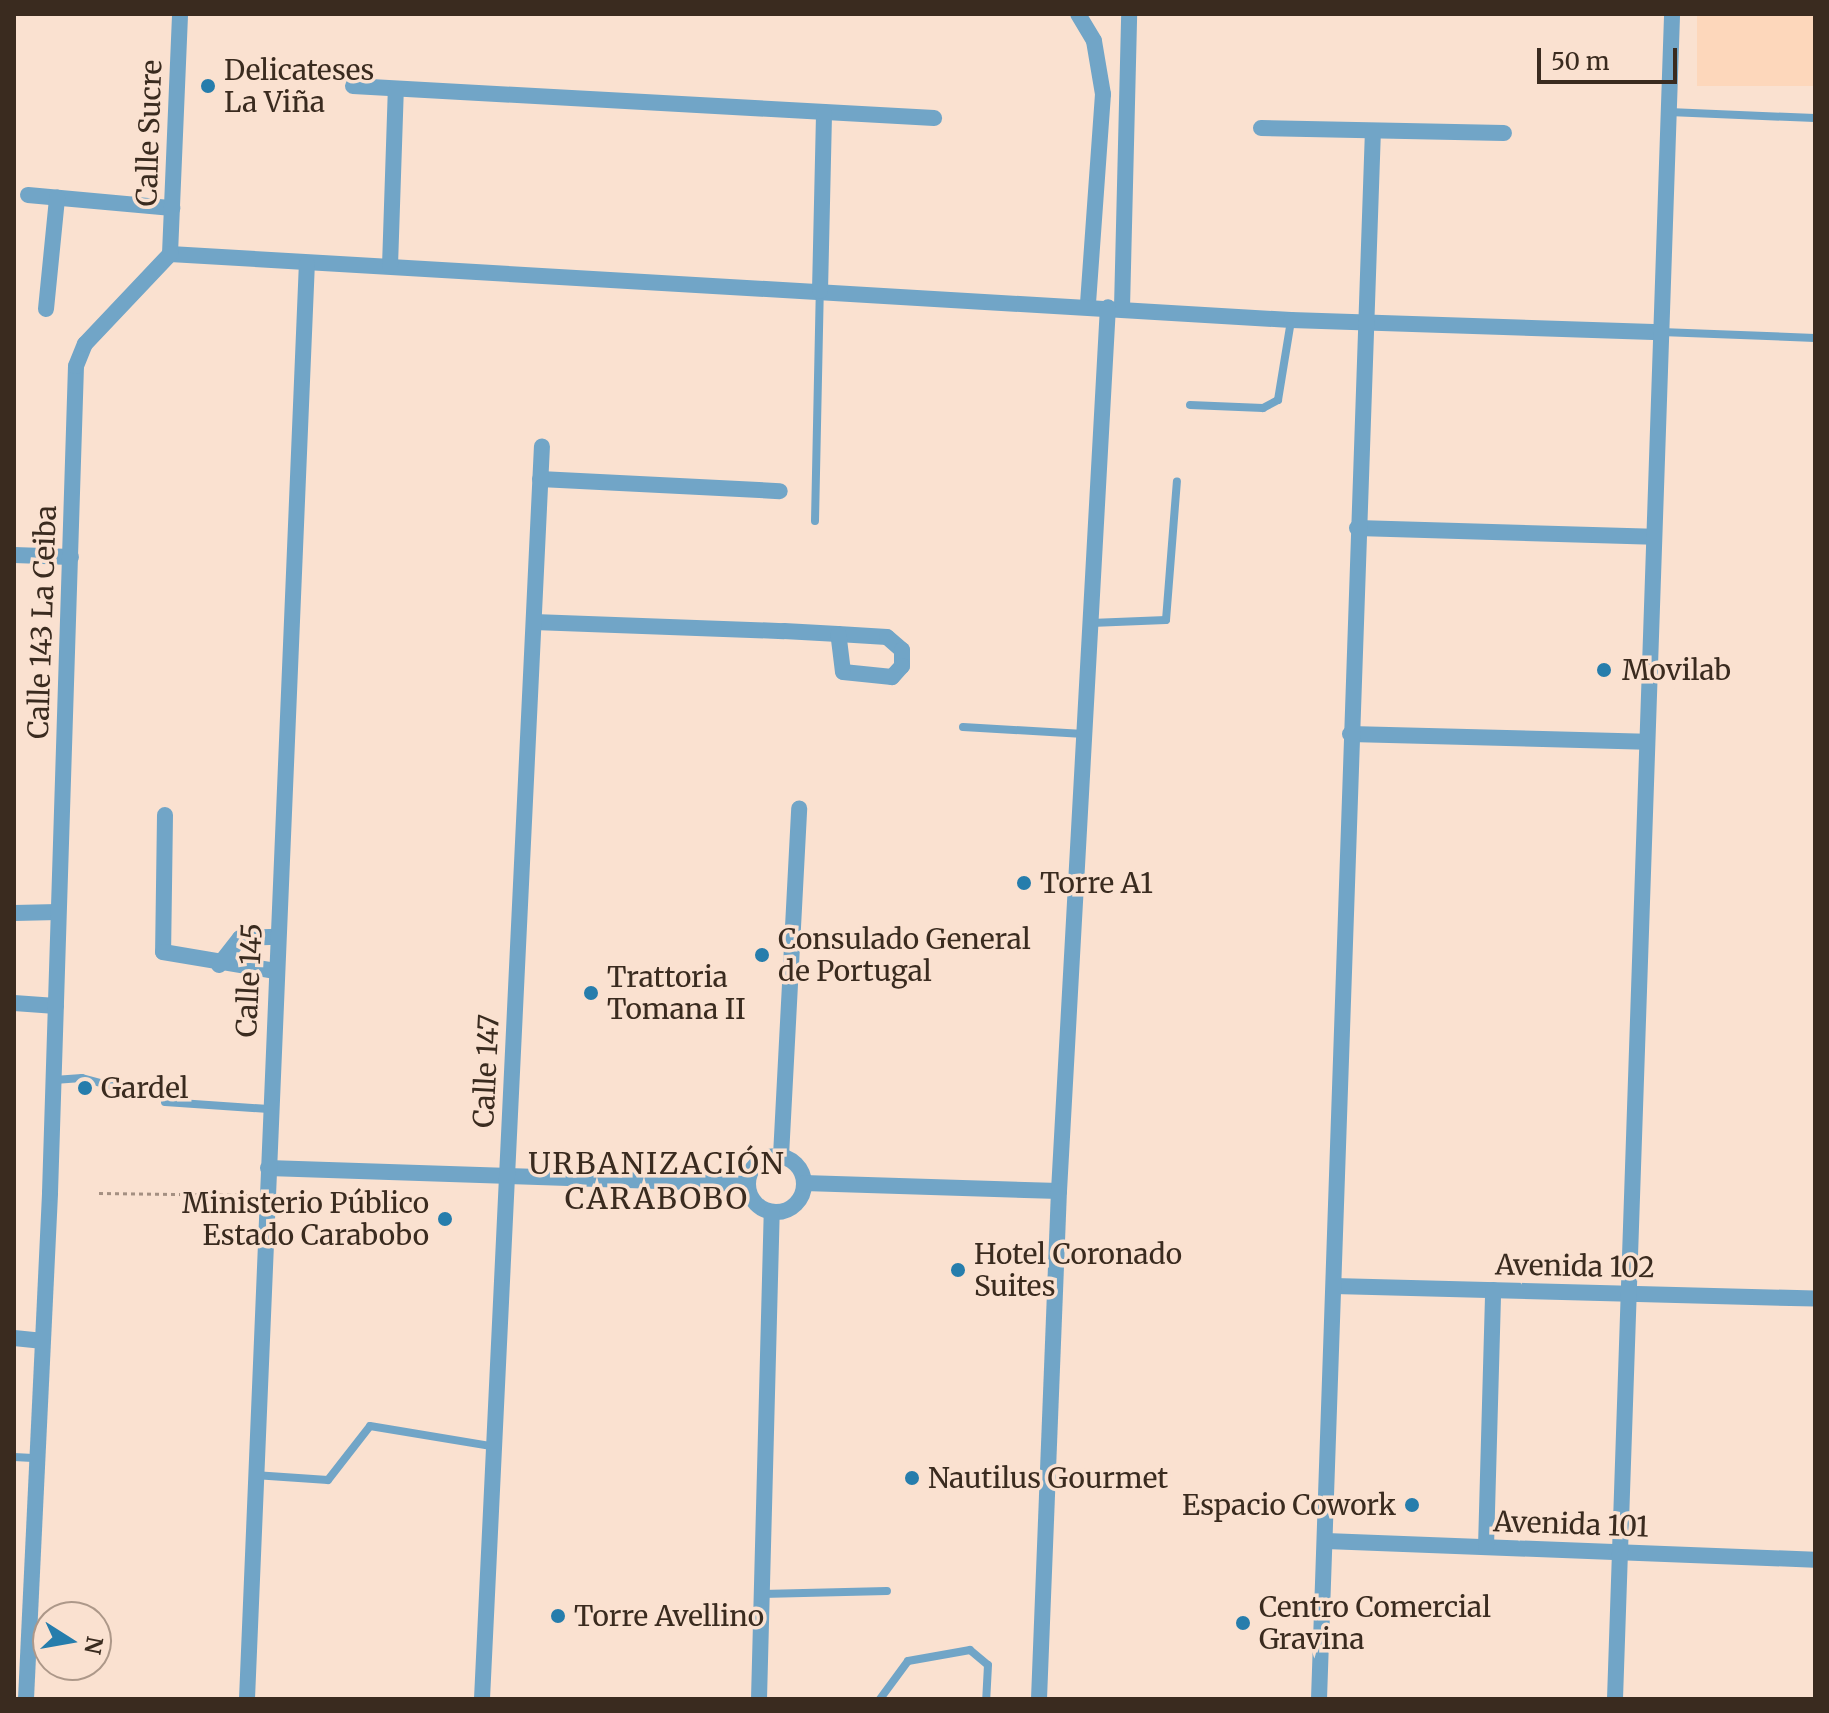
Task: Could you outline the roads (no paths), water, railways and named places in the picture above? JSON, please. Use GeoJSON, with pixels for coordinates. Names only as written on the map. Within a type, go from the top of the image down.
{"type":"FeatureCollection","features":[{"type":"Feature","properties":{"kind":"street","name":"Calle Sucre"},"geometry":{"type":"LineString","coordinates":[[170,254],[180,14]]}},
{"type":"Feature","properties":{"kind":"street"},"geometry":{"type":"LineString","coordinates":[[1078,14],[1094,41],[1103,94],[1088,305]]}},
{"type":"Feature","properties":{"kind":"street"},"geometry":{"type":"LineString","coordinates":[[1039,1699],[1059,1191],[1090,623],[1115,308],[1129,14]]}},
{"type":"Feature","properties":{"kind":"street"},"geometry":{"type":"LineString","coordinates":[[1615,1699],[1672,14]]}},
{"type":"Feature","properties":{"kind":"street"},"geometry":{"type":"LineString","coordinates":[[353,86],[934,118]]}},
{"type":"Feature","properties":{"kind":"street"},"geometry":{"type":"LineString","coordinates":[[390,266],[396,89]]}},
{"type":"Feature","properties":{"kind":"street"},"geometry":{"type":"LineString","coordinates":[[820,291],[824,112]]}},
{"type":"Feature","properties":{"kind":"street"},"geometry":{"type":"LineString","coordinates":[[1261,128],[1504,133]]}},
{"type":"Feature","properties":{"kind":"street"},"geometry":{"type":"LineString","coordinates":[[1319,1699],[1363,323],[1373,131]]}},
{"type":"Feature","properties":{"kind":"street"},"geometry":{"type":"LineString","coordinates":[[28,195],[172,208]]}},
{"type":"Feature","properties":{"kind":"street"},"geometry":{"type":"LineString","coordinates":[[46,309],[57,198]]}},
{"type":"Feature","properties":{"kind":"street"},"geometry":{"type":"LineString","coordinates":[[170,254],[1088,305],[1291,320],[1661,332]]}},
{"type":"Feature","properties":{"kind":"street","name":"Calle 143 La Ceiba"},"geometry":{"type":"LineString","coordinates":[[26,1699],[33,1458],[56,1006],[76,366],[85,344],[170,254]]}},
{"type":"Feature","properties":{"kind":"street","name":"Calle 145"},"geometry":{"type":"LineString","coordinates":[[247,1699],[251,1475],[267,1195],[307,264]]}},
{"type":"Feature","properties":{"kind":"street","name":"Calle 147"},"geometry":{"type":"LineString","coordinates":[[482,1699],[491,1446],[507,1180],[542,446]]}},
{"type":"Feature","properties":{"kind":"street"},"geometry":{"type":"LineString","coordinates":[[540,479],[780,491]]}},
{"type":"Feature","properties":{"kind":"street"},"geometry":{"type":"LineString","coordinates":[[1357,528],[1653,537]]}},
{"type":"Feature","properties":{"kind":"street"},"geometry":{"type":"LineString","coordinates":[[14,555],[71,557]]}},
{"type":"Feature","properties":{"kind":"street"},"geometry":{"type":"LineString","coordinates":[[534,622],[838,634]]}},
{"type":"Feature","properties":{"kind":"street"},"geometry":{"type":"LineString","coordinates":[[1350,734],[1646,742]]}},
{"type":"Feature","properties":{"kind":"street"},"geometry":{"type":"LineString","coordinates":[[781,1156],[799,808]]}},
{"type":"Feature","properties":{"kind":"street"},"geometry":{"type":"LineString","coordinates":[[165,815],[160,948],[176,959],[275,971]]}},
{"type":"Feature","properties":{"kind":"street"},"geometry":{"type":"LineString","coordinates":[[14,913],[58,912]]}},
{"type":"Feature","properties":{"kind":"street"},"geometry":{"type":"LineString","coordinates":[[219,965],[240,938],[277,937]]}},
{"type":"Feature","properties":{"kind":"street"},"geometry":{"type":"LineString","coordinates":[[14,1003],[56,1006]]}},
{"type":"Feature","properties":{"kind":"street"},"geometry":{"type":"LineString","coordinates":[[781,1156],[800,1169],[804,1183],[795,1205],[772,1212],[752,1200],[747,1184],[758,1161],[781,1156]]}},
{"type":"Feature","properties":{"kind":"street"},"geometry":{"type":"LineString","coordinates":[[268,1168],[507,1180],[747,1184]]}},
{"type":"Feature","properties":{"kind":"street"},"geometry":{"type":"LineString","coordinates":[[804,1183],[1059,1191]]}},
{"type":"Feature","properties":{"kind":"street"},"geometry":{"type":"LineString","coordinates":[[759,1699],[772,1212]]}},
{"type":"Feature","properties":{"kind":"street","name":"Avenida 102"},"geometry":{"type":"LineString","coordinates":[[1334,1286],[1815,1299]]}},
{"type":"Feature","properties":{"kind":"street"},"geometry":{"type":"LineString","coordinates":[[1486,1547],[1493,1290]]}},
{"type":"Feature","properties":{"kind":"street"},"geometry":{"type":"LineString","coordinates":[[14,1338],[41,1341]]}},
{"type":"Feature","properties":{"kind":"street","name":"Avenida 101"},"geometry":{"type":"LineString","coordinates":[[1326,1541],[1815,1560]]}},
{"type":"Feature","properties":{"kind":"lane"},"geometry":{"type":"LineString","coordinates":[[1668,112],[1815,118]]}},
{"type":"Feature","properties":{"kind":"lane"},"geometry":{"type":"LineString","coordinates":[[815,521],[820,291]]}},
{"type":"Feature","properties":{"kind":"lane"},"geometry":{"type":"LineString","coordinates":[[1190,405],[1263,408],[1278,400],[1291,320]]}},
{"type":"Feature","properties":{"kind":"lane"},"geometry":{"type":"LineString","coordinates":[[1661,332],[1815,338]]}},
{"type":"Feature","properties":{"kind":"lane"},"geometry":{"type":"LineString","coordinates":[[1090,623],[1166,620],[1177,481]]}},
{"type":"Feature","properties":{"kind":"lane"},"geometry":{"type":"LineString","coordinates":[[963,727],[1084,734]]}},
{"type":"Feature","properties":{"kind":"lane"},"geometry":{"type":"LineString","coordinates":[[53,1080],[82,1078],[134,1092]]}},
{"type":"Feature","properties":{"kind":"lane"},"geometry":{"type":"LineString","coordinates":[[165,1102],[269,1109]]}},
{"type":"Feature","properties":{"kind":"lane"},"geometry":{"type":"LineString","coordinates":[[251,1475],[328,1480],[370,1426],[491,1446]]}},
{"type":"Feature","properties":{"kind":"lane"},"geometry":{"type":"LineString","coordinates":[[14,1457],[33,1458]]}},
{"type":"Feature","properties":{"kind":"lane"},"geometry":{"type":"LineString","coordinates":[[762,1594],[887,1591]]}},
{"type":"Feature","properties":{"kind":"lane"},"geometry":{"type":"LineString","coordinates":[[880,1699],[908,1661],[970,1650],[988,1665],[986,1699]]}},
{"type":"Feature","properties":{"kind":"place","name":"Delicateses La Viña"},"geometry":{"type":"Point","coordinates":[208,86]}},
{"type":"Feature","properties":{"kind":"place","name":"Movilab"},"geometry":{"type":"Point","coordinates":[1604,670]}},
{"type":"Feature","properties":{"kind":"place","name":"Torre A1"},"geometry":{"type":"Point","coordinates":[1024,883]}},
{"type":"Feature","properties":{"kind":"place","name":"Consulado General de Portugal"},"geometry":{"type":"Point","coordinates":[762,955]}},
{"type":"Feature","properties":{"kind":"place","name":"Trattoria Tomana II"},"geometry":{"type":"Point","coordinates":[591,993]}},
{"type":"Feature","properties":{"kind":"place","name":"Gardel"},"geometry":{"type":"Point","coordinates":[85,1088]}},
{"type":"Feature","properties":{"kind":"place","name":"Ministerio Público Estado Carabobo"},"geometry":{"type":"Point","coordinates":[445,1219]}},
{"type":"Feature","properties":{"kind":"place","name":"Hotel Coronado Suites"},"geometry":{"type":"Point","coordinates":[958,1270]}},
{"type":"Feature","properties":{"kind":"place","name":"Nautilus Gourmet"},"geometry":{"type":"Point","coordinates":[912,1478]}},
{"type":"Feature","properties":{"kind":"place","name":"Espacio Cowork"},"geometry":{"type":"Point","coordinates":[1412,1505]}},
{"type":"Feature","properties":{"kind":"place","name":"Torre Avellino"},"geometry":{"type":"Point","coordinates":[558,1616]}},
{"type":"Feature","properties":{"kind":"place","name":"Centro Comercial Gravina"},"geometry":{"type":"Point","coordinates":[1243,1623]}},
{"type":"Feature","properties":{"kind":"district","name":"URBANIZACIÓN CARABOBO"},"geometry":{"type":"Point","coordinates":[657,1180]}}]}
